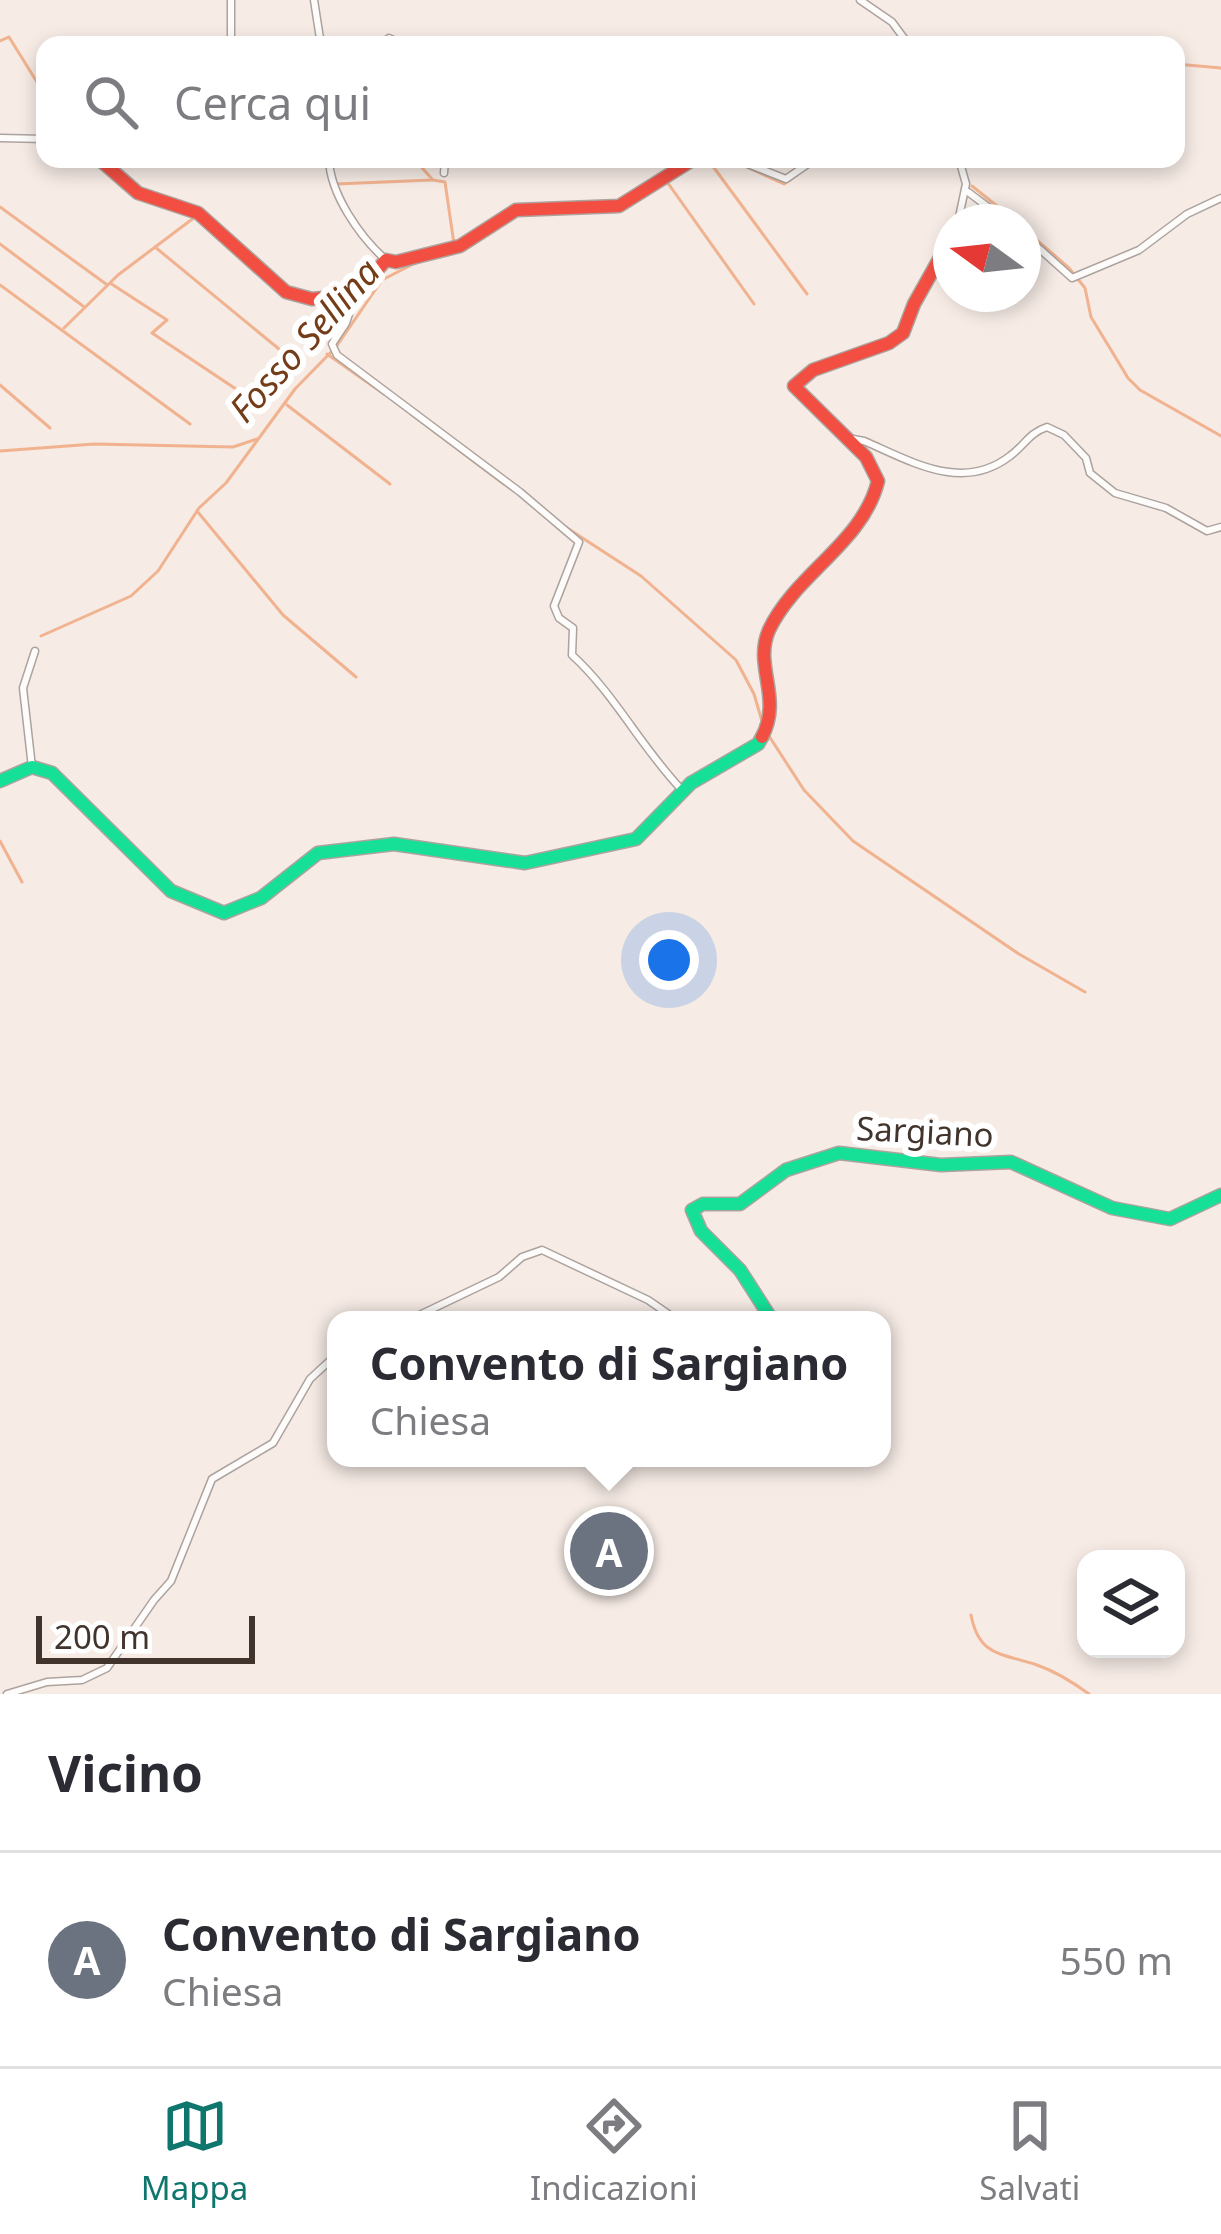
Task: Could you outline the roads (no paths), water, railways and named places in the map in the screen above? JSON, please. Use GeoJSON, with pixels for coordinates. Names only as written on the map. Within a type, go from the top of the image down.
{"type":"FeatureCollection","features":[{"type":"Feature","properties":{"kind":"street"},"geometry":{"type":"LineString","coordinates":[[231,0],[231,36]]}},
{"type":"Feature","properties":{"kind":"street"},"geometry":{"type":"LineString","coordinates":[[314,0],[320,36]]}},
{"type":"Feature","properties":{"kind":"street"},"geometry":{"type":"LineString","coordinates":[[860,0],[892,22],[902,36]]}},
{"type":"Feature","properties":{"kind":"street"},"geometry":{"type":"LineString","coordinates":[[0,138],[36,139]]}},
{"type":"Feature","properties":{"kind":"street"},"geometry":{"type":"LineString","coordinates":[[110,168],[139,193],[198,213],[286,292],[312,298],[345,296],[362,286],[386,260]]}},
{"type":"Feature","properties":{"kind":"street"},"geometry":{"type":"LineString","coordinates":[[331,168],[339,196],[363,235],[386,260],[396,262],[460,246],[517,210],[619,206],[680,168]]}},
{"type":"Feature","properties":{"kind":"street"},"geometry":{"type":"LineString","coordinates":[[444,173],[445,168]]}},
{"type":"Feature","properties":{"kind":"street"},"geometry":{"type":"LineString","coordinates":[[758,168],[786,179],[802,168]]}},
{"type":"Feature","properties":{"kind":"street"},"geometry":{"type":"LineString","coordinates":[[961,168],[966,192],[963,204]]}},
{"type":"Feature","properties":{"kind":"street"},"geometry":{"type":"LineString","coordinates":[[966,192],[983,204]]}},
{"type":"Feature","properties":{"kind":"street"},"geometry":{"type":"LineString","coordinates":[[1041,250],[1075,277],[1138,250],[1187,214],[1221,198]]}},
{"type":"Feature","properties":{"kind":"street"},"geometry":{"type":"LineString","coordinates":[[0,782],[32,767],[58,777],[171,891],[224,914],[261,898],[318,853],[394,844],[525,863],[626,843],[649,831],[682,790],[710,768],[758,743],[772,707],[763,667],[767,636],[788,601],[824,564],[878,483],[853,440],[794,386],[813,370],[889,343],[903,333],[933,270]]}},
{"type":"Feature","properties":{"kind":"street"},"geometry":{"type":"LineString","coordinates":[[345,296],[352,305],[332,344],[337,355],[579,542],[554,604],[559,618],[573,628],[572,655],[682,790]]}},
{"type":"Feature","properties":{"kind":"street"},"geometry":{"type":"LineString","coordinates":[[853,440],[864,440],[943,475],[984,471],[1011,456],[1032,432],[1047,427],[1064,435],[1086,458],[1090,473],[1115,494],[1166,508],[1207,531],[1221,527]]}},
{"type":"Feature","properties":{"kind":"street"},"geometry":{"type":"LineString","coordinates":[[32,767],[23,688],[35,651]]}},
{"type":"Feature","properties":{"kind":"street","name":"Sargiano"},"geometry":{"type":"LineString","coordinates":[[767,1311],[728,1257],[700,1234],[692,1210],[703,1204],[740,1204],[787,1171],[838,1154],[940,1165],[1011,1162],[1112,1208],[1170,1219],[1221,1195]]}},
{"type":"Feature","properties":{"kind":"street"},"geometry":{"type":"LineString","coordinates":[[428,1311],[542,1250],[664,1311]]}},
{"type":"Feature","properties":{"kind":"street"},"geometry":{"type":"LineString","coordinates":[[8,1694],[47,1682],[82,1680],[107,1668],[171,1581],[212,1479],[273,1443],[310,1379],[327,1363]]}},
{"type":"Feature","properties":{"kind":"waterway"},"geometry":{"type":"LineString","coordinates":[[0,41],[9,37],[36,80]]}},
{"type":"Feature","properties":{"kind":"waterway","name":"Fosso Sellina"},"geometry":{"type":"LineString","coordinates":[[1185,65],[1221,68]]}},
{"type":"Feature","properties":{"kind":"waterway"},"geometry":{"type":"LineString","coordinates":[[422,168],[433,180],[445,182],[454,244]]}},
{"type":"Feature","properties":{"kind":"waterway"},"geometry":{"type":"LineString","coordinates":[[714,168],[807,294]]}},
{"type":"Feature","properties":{"kind":"waterway","name":"Fosso Sellina"},"geometry":{"type":"LineString","coordinates":[[749,168],[784,184],[797,175]]}},
{"type":"Feature","properties":{"kind":"waterway"},"geometry":{"type":"LineString","coordinates":[[665,179],[754,304]]}},
{"type":"Feature","properties":{"kind":"waterway"},"geometry":{"type":"LineString","coordinates":[[336,184],[432,180]]}},
{"type":"Feature","properties":{"kind":"waterway"},"geometry":{"type":"LineString","coordinates":[[972,186],[994,204]]}},
{"type":"Feature","properties":{"kind":"waterway","name":"Fosso Sellina"},"geometry":{"type":"LineString","coordinates":[[591,212],[622,210],[652,190]]}},
{"type":"Feature","properties":{"kind":"waterway"},"geometry":{"type":"LineString","coordinates":[[0,207],[106,284]]}},
{"type":"Feature","properties":{"kind":"waterway"},"geometry":{"type":"LineString","coordinates":[[64,328],[118,275],[195,217]]}},
{"type":"Feature","properties":{"kind":"waterway","name":"Fosso Sellina"},"geometry":{"type":"LineString","coordinates":[[468,246],[486,235]]}},
{"type":"Feature","properties":{"kind":"waterway"},"geometry":{"type":"LineString","coordinates":[[0,244],[83,306]]}},
{"type":"Feature","properties":{"kind":"waterway"},"geometry":{"type":"LineString","coordinates":[[1041,244],[1085,288],[1091,317],[1128,378],[1140,390],[1221,436]]}},
{"type":"Feature","properties":{"kind":"waterway"},"geometry":{"type":"LineString","coordinates":[[155,247],[296,363]]}},
{"type":"Feature","properties":{"kind":"waterway"},"geometry":{"type":"LineString","coordinates":[[41,636],[131,596],[158,571],[199,508],[226,483],[295,389],[336,347],[382,280],[419,261]]}},
{"type":"Feature","properties":{"kind":"waterway"},"geometry":{"type":"LineString","coordinates":[[110,283],[167,320],[152,333],[266,409]]}},
{"type":"Feature","properties":{"kind":"waterway"},"geometry":{"type":"LineString","coordinates":[[0,285],[190,424]]}},
{"type":"Feature","properties":{"kind":"waterway"},"geometry":{"type":"LineString","coordinates":[[327,354],[384,394]]}},
{"type":"Feature","properties":{"kind":"waterway"},"geometry":{"type":"LineString","coordinates":[[0,385],[50,428]]}},
{"type":"Feature","properties":{"kind":"waterway"},"geometry":{"type":"LineString","coordinates":[[287,405],[390,484]]}},
{"type":"Feature","properties":{"kind":"waterway"},"geometry":{"type":"LineString","coordinates":[[411,414],[504,484]]}},
{"type":"Feature","properties":{"kind":"waterway","name":"Fosso Sellina"},"geometry":{"type":"LineString","coordinates":[[0,451],[94,444],[233,447],[257,439]]}},
{"type":"Feature","properties":{"kind":"waterway"},"geometry":{"type":"LineString","coordinates":[[197,511],[283,615],[356,677]]}},
{"type":"Feature","properties":{"kind":"waterway"},"geometry":{"type":"LineString","coordinates":[[561,524],[641,576],[736,660],[754,694],[764,728]]}},
{"type":"Feature","properties":{"kind":"waterway"},"geometry":{"type":"LineString","coordinates":[[769,736],[804,790],[853,841],[1019,954],[1085,992]]}},
{"type":"Feature","properties":{"kind":"waterway"},"geometry":{"type":"LineString","coordinates":[[0,841],[22,882]]}},
{"type":"Feature","properties":{"kind":"waterway"},"geometry":{"type":"LineString","coordinates":[[971,1615],[986,1646],[1050,1671],[1089,1694]]}},
{"type":"Feature","properties":{"kind":"place","name":"Convento di Sargiano"},"geometry":{"type":"Point","coordinates":[609,1551]}}]}
